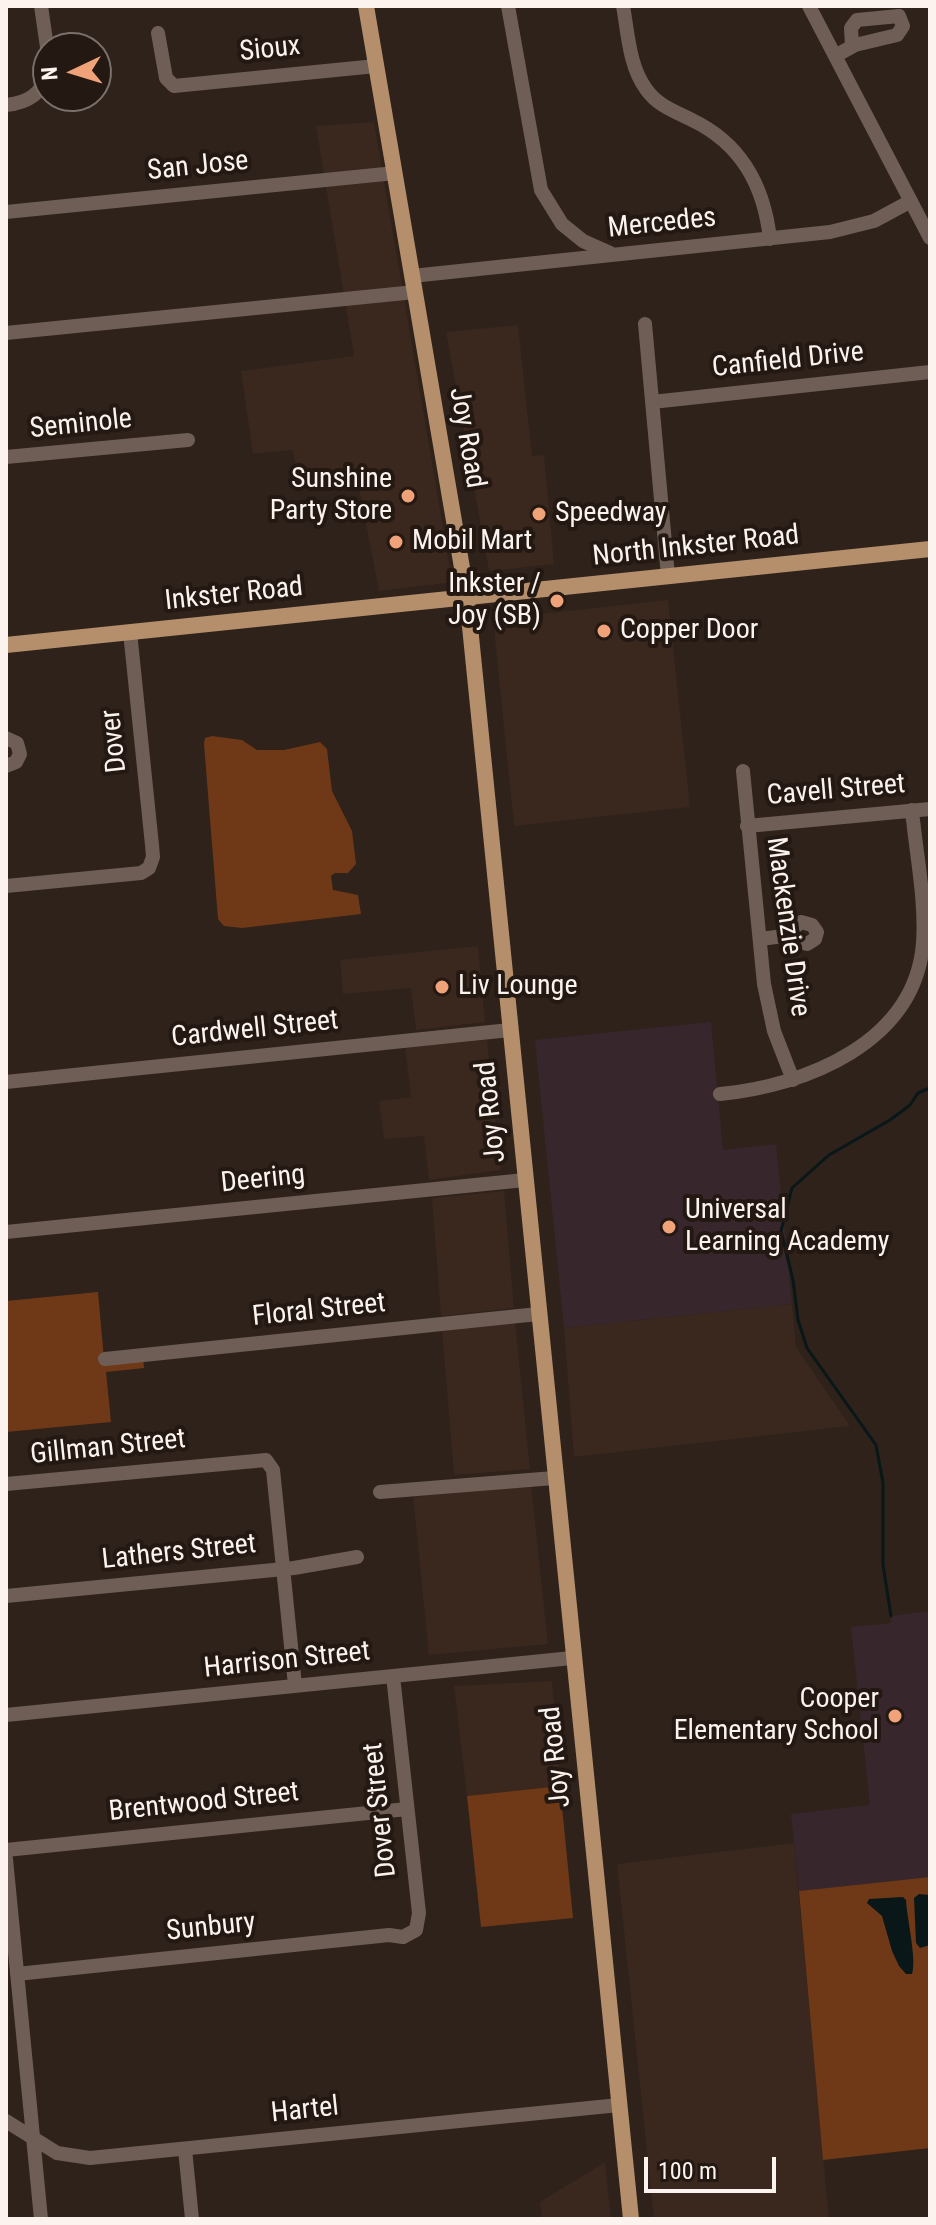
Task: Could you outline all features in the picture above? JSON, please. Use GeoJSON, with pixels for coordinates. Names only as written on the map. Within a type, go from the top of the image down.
{"type":"FeatureCollection","features":[{"type":"Feature","properties":{"kind":"main road","name":"Joy Road"},"geometry":{"type":"LineString","coordinates":[[366,6],[467,597],[631,2219]]}},
{"type":"Feature","properties":{"kind":"main road","name":"North Inkster Road"},"geometry":{"type":"LineString","coordinates":[[467,597],[930,549]]}},
{"type":"Feature","properties":{"kind":"main road","name":"Inkster Road"},"geometry":{"type":"LineString","coordinates":[[6,645],[467,597]]}},
{"type":"Feature","properties":{"kind":"street"},"geometry":{"type":"LineString","coordinates":[[41,6],[45,32]]}},
{"type":"Feature","properties":{"kind":"street"},"geometry":{"type":"LineString","coordinates":[[508,6],[538,179],[544,197],[572,234],[613,255]]}},
{"type":"Feature","properties":{"kind":"street"},"geometry":{"type":"LineString","coordinates":[[623,6],[634,65],[643,86],[659,103],[710,129],[740,156],[761,193],[770,239]]}},
{"type":"Feature","properties":{"kind":"street"},"geometry":{"type":"LineString","coordinates":[[809,6],[930,238]]}},
{"type":"Feature","properties":{"kind":"street","name":"Sioux"},"geometry":{"type":"LineString","coordinates":[[158,33],[164,72],[169,84],[179,87],[376,66]]}},
{"type":"Feature","properties":{"kind":"street"},"geometry":{"type":"LineString","coordinates":[[835,56],[852,46]]}},
{"type":"Feature","properties":{"kind":"street"},"geometry":{"type":"LineString","coordinates":[[6,105],[24,102],[32,96]]}},
{"type":"Feature","properties":{"kind":"street","name":"San Jose"},"geometry":{"type":"LineString","coordinates":[[6,212],[395,173]]}},
{"type":"Feature","properties":{"kind":"street","name":"Mercedes"},"geometry":{"type":"LineString","coordinates":[[6,333],[414,284],[613,255],[850,229],[874,221],[911,201]]}},
{"type":"Feature","properties":{"kind":"street"},"geometry":{"type":"LineString","coordinates":[[645,324],[668,576]]}},
{"type":"Feature","properties":{"kind":"street","name":"Canfield Drive"},"geometry":{"type":"LineString","coordinates":[[652,402],[930,372]]}},
{"type":"Feature","properties":{"kind":"street","name":"Seminole"},"geometry":{"type":"LineString","coordinates":[[6,457],[188,440]]}},
{"type":"Feature","properties":{"kind":"street","name":"Dover"},"geometry":{"type":"LineString","coordinates":[[6,886],[141,873],[152,862],[130,632]]}},
{"type":"Feature","properties":{"kind":"street"},"geometry":{"type":"LineString","coordinates":[[6,738],[17,743],[20,751],[16,762],[6,766]]}},
{"type":"Feature","properties":{"kind":"street","name":"Mackenzie Drive"},"geometry":{"type":"LineString","coordinates":[[743,771],[770,1013],[793,1080]]}},
{"type":"Feature","properties":{"kind":"street","name":"Cavell Street"},"geometry":{"type":"LineString","coordinates":[[747,826],[930,809]]}},
{"type":"Feature","properties":{"kind":"street"},"geometry":{"type":"LineString","coordinates":[[720,1094],[756,1090],[830,1065],[869,1040],[894,1015],[914,983],[921,960],[923,931],[912,810]]}},
{"type":"Feature","properties":{"kind":"street"},"geometry":{"type":"LineString","coordinates":[[760,939],[784,936]]}},
{"type":"Feature","properties":{"kind":"street","name":"Cardwell Street"},"geometry":{"type":"LineString","coordinates":[[6,1082],[510,1030]]}},
{"type":"Feature","properties":{"kind":"street","name":"Deering"},"geometry":{"type":"LineString","coordinates":[[6,1232],[525,1180]]}},
{"type":"Feature","properties":{"kind":"street","name":"Floral Street"},"geometry":{"type":"LineString","coordinates":[[105,1359],[538,1314]]}},
{"type":"Feature","properties":{"kind":"street","name":"Gillman Street"},"geometry":{"type":"LineString","coordinates":[[6,1484],[262,1458],[272,1466],[283,1568]]}},
{"type":"Feature","properties":{"kind":"street"},"geometry":{"type":"LineString","coordinates":[[380,1492],[554,1478]]}},
{"type":"Feature","properties":{"kind":"street","name":"Lathers Street"},"geometry":{"type":"LineString","coordinates":[[6,1596],[283,1568],[357,1557]]}},
{"type":"Feature","properties":{"kind":"street"},"geometry":{"type":"LineString","coordinates":[[283,1568],[295,1685]]}},
{"type":"Feature","properties":{"kind":"street","name":"Harrison Street"},"geometry":{"type":"LineString","coordinates":[[6,1715],[572,1658]]}},
{"type":"Feature","properties":{"kind":"street","name":"Dover Street"},"geometry":{"type":"LineString","coordinates":[[393,1676],[419,1913],[416,1930],[410,1934]]}},
{"type":"Feature","properties":{"kind":"street","name":"Brentwood Street"},"geometry":{"type":"LineString","coordinates":[[6,1850],[407,1809]]}},
{"type":"Feature","properties":{"kind":"street"},"geometry":{"type":"LineString","coordinates":[[6,1859],[41,2219]]}},
{"type":"Feature","properties":{"kind":"street","name":"Sunbury"},"geometry":{"type":"LineString","coordinates":[[17,1974],[410,1934]]}},
{"type":"Feature","properties":{"kind":"street","name":"Hartel"},"geometry":{"type":"LineString","coordinates":[[6,2121],[57,2153],[78,2158],[619,2105]]}},
{"type":"Feature","properties":{"kind":"street"},"geometry":{"type":"LineString","coordinates":[[185,2149],[192,2219]]}},
{"type":"Feature","properties":{"kind":"shaded area"},"geometry":{"type":"Polygon","coordinates":[[[374,122],[451,574],[446,583],[379,591],[358,483],[299,488],[293,450],[253,454],[241,371],[354,356],[316,126],[374,122]]]}},
{"type":"Feature","properties":{"kind":"shaded area"},"geometry":{"type":"Polygon","coordinates":[[[518,325],[532,456],[544,455],[554,564],[489,571],[446,332],[518,325]]]}},
{"type":"Feature","properties":{"kind":"shaded area"},"geometry":{"type":"Polygon","coordinates":[[[668,600],[690,807],[514,826],[493,619],[668,600]]]}},
{"type":"Feature","properties":{"kind":"shaded area"},"geometry":{"type":"Polygon","coordinates":[[[205,738],[242,740],[257,750],[284,750],[320,742],[327,749],[332,791],[352,831],[356,864],[348,873],[331,876],[333,890],[358,895],[361,914],[242,928],[224,926],[218,919],[204,744],[205,738]]]}},
{"type":"Feature","properties":{"kind":"shaded area"},"geometry":{"type":"Polygon","coordinates":[[[478,946],[485,1022],[416,1030],[411,988],[343,994],[340,960],[478,946]]]}},
{"type":"Feature","properties":{"kind":"shaded area","name":"Universal Learning Academy"},"geometry":{"type":"Polygon","coordinates":[[[711,1022],[723,1150],[776,1144],[792,1304],[564,1328],[535,1040],[711,1022]]]}},
{"type":"Feature","properties":{"kind":"shaded area"},"geometry":{"type":"Polygon","coordinates":[[[487,1040],[501,1170],[429,1180],[424,1136],[384,1139],[379,1101],[411,1097],[405,1047],[487,1040]]]}},
{"type":"Feature","properties":{"kind":"shaded area"},"geometry":{"type":"Polygon","coordinates":[[[504,1191],[514,1308],[441,1316],[432,1198],[504,1191]]]}},
{"type":"Feature","properties":{"kind":"shaded area"},"geometry":{"type":"Polygon","coordinates":[[[98,1292],[104,1359],[143,1356],[144,1368],[106,1372],[111,1422],[6,1432],[6,1301],[98,1292]]]}},
{"type":"Feature","properties":{"kind":"shaded area"},"geometry":{"type":"Polygon","coordinates":[[[792,1304],[796,1347],[850,1426],[574,1457],[564,1328],[792,1304]]]}},
{"type":"Feature","properties":{"kind":"shaded area"},"geometry":{"type":"Polygon","coordinates":[[[515,1322],[530,1469],[454,1475],[442,1330],[515,1322]]]}},
{"type":"Feature","properties":{"kind":"shaded area"},"geometry":{"type":"Polygon","coordinates":[[[531,1485],[548,1644],[429,1655],[413,1497],[531,1485]]]}},
{"type":"Feature","properties":{"kind":"shaded area","name":"Cooper Elementary School"},"geometry":{"type":"Polygon","coordinates":[[[930,1611],[930,1877],[799,1891],[791,1814],[870,1805],[851,1627],[891,1623],[891,1616],[930,1611]]]}},
{"type":"Feature","properties":{"kind":"shaded area"},"geometry":{"type":"Polygon","coordinates":[[[552,1681],[560,1786],[467,1796],[454,1686],[552,1681]]]}},
{"type":"Feature","properties":{"kind":"shaded area"},"geometry":{"type":"Polygon","coordinates":[[[560,1786],[573,1918],[481,1927],[467,1796],[560,1786]]]}},
{"type":"Feature","properties":{"kind":"shaded area"},"geometry":{"type":"Polygon","coordinates":[[[794,1843],[829,2219],[654,2219],[617,1864],[794,1843]]]}},
{"type":"Feature","properties":{"kind":"shaded area"},"geometry":{"type":"Polygon","coordinates":[[[930,1877],[930,2148],[823,2160],[799,1891],[930,1877]]]}},
{"type":"Feature","properties":{"kind":"shaded area"},"geometry":{"type":"Polygon","coordinates":[[[919,1894],[930,1895],[930,1945],[920,1948],[916,1943],[914,1898],[919,1894]]]}},
{"type":"Feature","properties":{"kind":"shaded area"},"geometry":{"type":"Polygon","coordinates":[[[903,1897],[913,1949],[912,1974],[906,1974],[899,1966],[882,1916],[867,1903],[869,1899],[903,1897]]]}},
{"type":"Feature","properties":{"kind":"shaded area"},"geometry":{"type":"Polygon","coordinates":[[[605,2162],[611,2219],[542,2219],[540,2202],[605,2162]]]}},
{"type":"Feature","properties":{"kind":"waterway"},"geometry":{"type":"LineString","coordinates":[[891,1616],[883,1565],[883,1483],[876,1445],[807,1348],[798,1320],[793,1280],[781,1231],[792,1188],[829,1155],[890,1120],[910,1105],[918,1093],[930,1088]]}},
{"type":"Feature","properties":{"kind":"place","name":"Sunshine Party Store"},"geometry":{"type":"Point","coordinates":[408,496]}},
{"type":"Feature","properties":{"kind":"place","name":"Speedway"},"geometry":{"type":"Point","coordinates":[539,514]}},
{"type":"Feature","properties":{"kind":"place","name":"Mobil Mart"},"geometry":{"type":"Point","coordinates":[396,542]}},
{"type":"Feature","properties":{"kind":"place","name":"Inkster / Joy (SB)"},"geometry":{"type":"Point","coordinates":[557,601]}},
{"type":"Feature","properties":{"kind":"place","name":"Copper Door"},"geometry":{"type":"Point","coordinates":[604,631]}},
{"type":"Feature","properties":{"kind":"place","name":"Liv Lounge"},"geometry":{"type":"Point","coordinates":[442,987]}},
{"type":"Feature","properties":{"kind":"place","name":"Universal Learning Academy"},"geometry":{"type":"Point","coordinates":[669,1227]}},
{"type":"Feature","properties":{"kind":"place","name":"Cooper Elementary School"},"geometry":{"type":"Point","coordinates":[895,1716]}}]}
